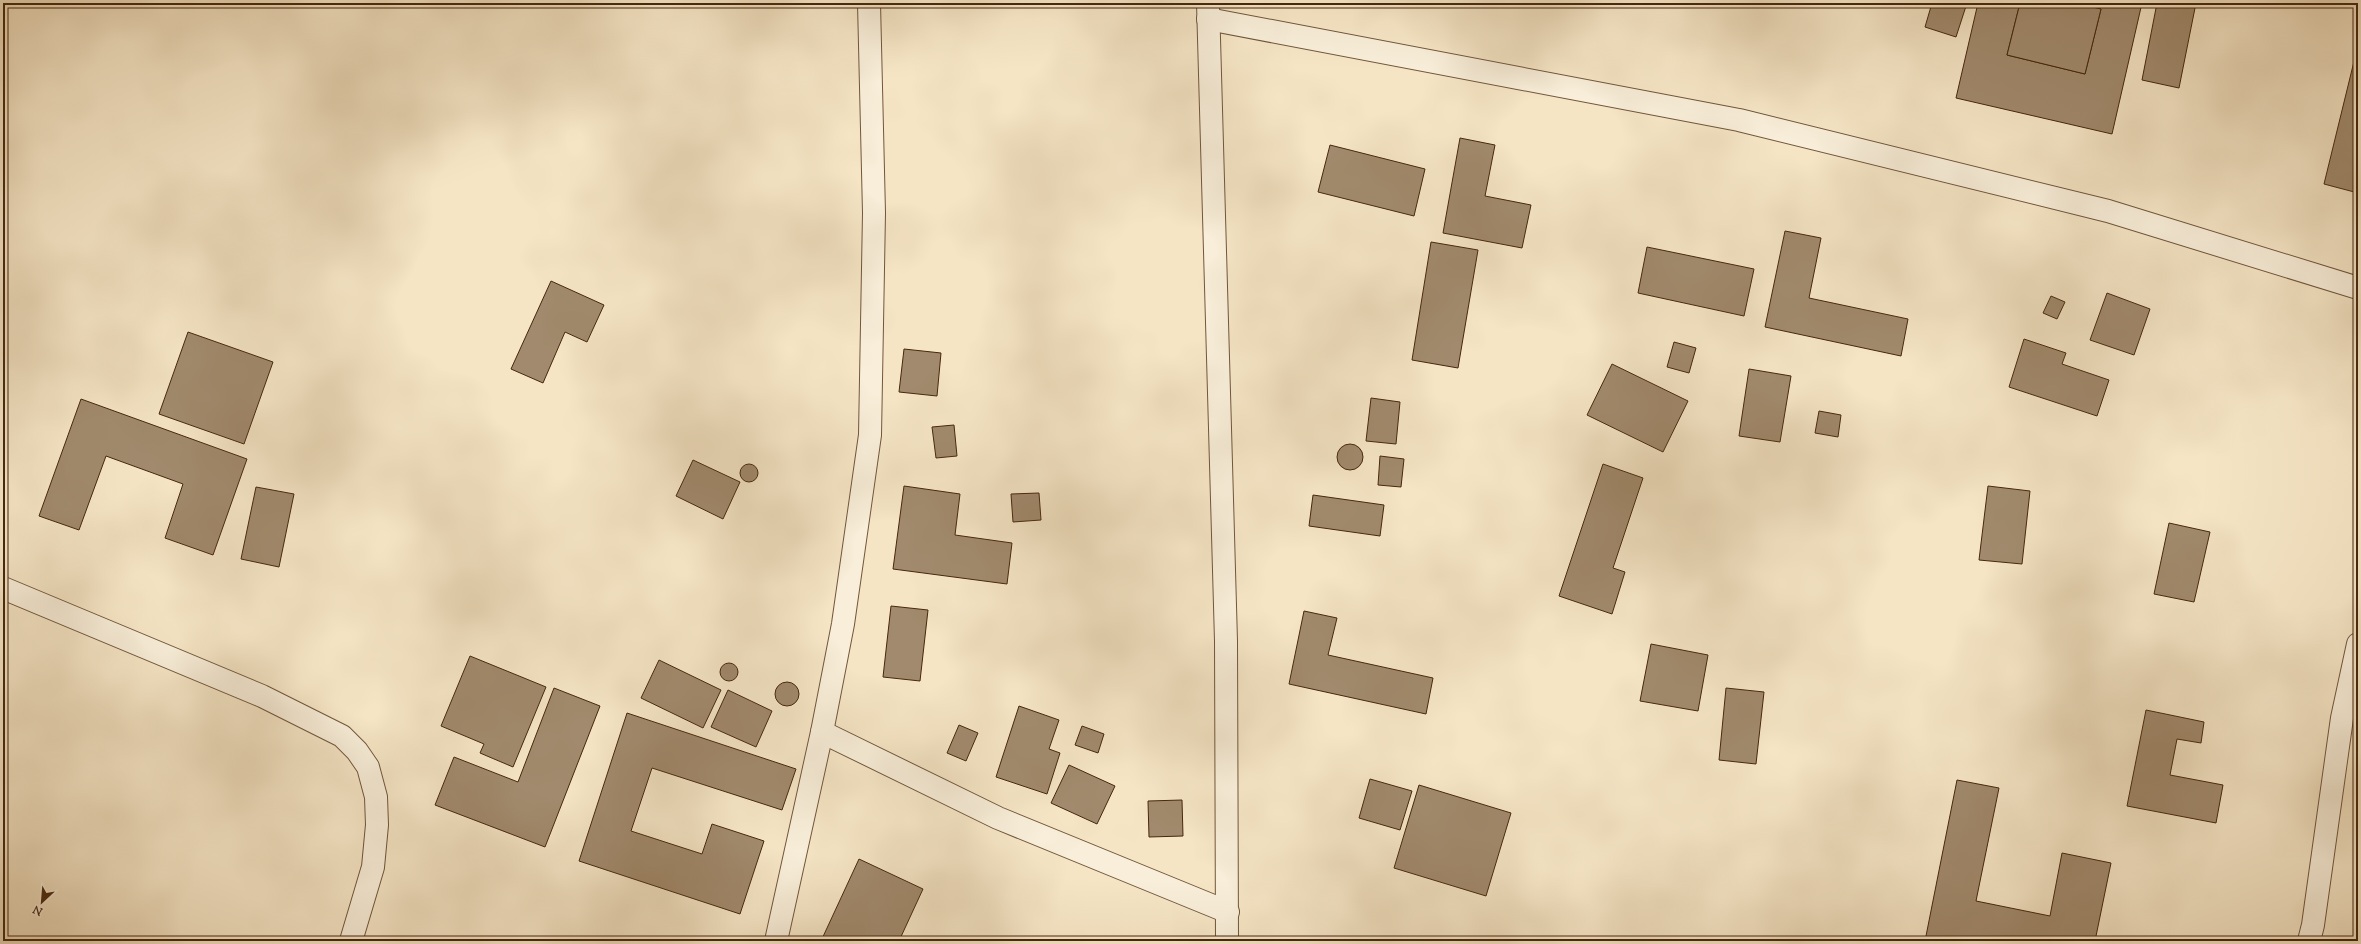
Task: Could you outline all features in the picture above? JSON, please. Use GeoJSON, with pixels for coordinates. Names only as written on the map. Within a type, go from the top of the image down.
{"type":"FeatureCollection","features":[{"type":"Feature","properties":{"kind":"street"},"geometry":{"type":"LineString","coordinates":[[776,941],[822,732],[843,624],[870,435],[874,213],[868,3]]}},
{"type":"Feature","properties":{"kind":"street"},"geometry":{"type":"LineString","coordinates":[[1227,941],[1226,641],[1208,11],[1739,120],[2108,211],[2358,288]]}},
{"type":"Feature","properties":{"kind":"street"},"geometry":{"type":"LineString","coordinates":[[3,588],[262,696],[342,736],[357,751],[368,767],[376,797],[376,825],[373,867],[351,941]]}},
{"type":"Feature","properties":{"kind":"street"},"geometry":{"type":"LineString","coordinates":[[2309,941],[2342,718],[2358,644]]}},
{"type":"Feature","properties":{"kind":"street"},"geometry":{"type":"LineString","coordinates":[[822,732],[998,818],[1228,912]]}},
{"type":"Feature","properties":{"kind":"building"},"geometry":{"type":"Polygon","coordinates":[[[1932,3],[1967,3],[1956,37],[1925,27],[1932,3]]]}},
{"type":"Feature","properties":{"kind":"building"},"geometry":{"type":"Polygon","coordinates":[[[1978,3],[2020,3],[2007,55],[2085,74],[2101,9],[2076,3],[2142,3],[2112,134],[1956,98],[1978,3]]]}},
{"type":"Feature","properties":{"kind":"building"},"geometry":{"type":"Polygon","coordinates":[[[2020,3],[2076,3],[2101,9],[2085,74],[2007,55],[2020,3]]]}},
{"type":"Feature","properties":{"kind":"building"},"geometry":{"type":"Polygon","coordinates":[[[2157,3],[2196,3],[2179,88],[2142,80],[2157,3]]]}},
{"type":"Feature","properties":{"kind":"building"},"geometry":{"type":"Polygon","coordinates":[[[2358,45],[2358,193],[2324,184],[2358,45]]]}},
{"type":"Feature","properties":{"kind":"building"},"geometry":{"type":"Polygon","coordinates":[[[1460,138],[1495,145],[1485,196],[1531,205],[1522,248],[1443,233],[1460,138]]]}},
{"type":"Feature","properties":{"kind":"building"},"geometry":{"type":"Polygon","coordinates":[[[1330,145],[1425,169],[1414,216],[1318,192],[1330,145]]]}},
{"type":"Feature","properties":{"kind":"building"},"geometry":{"type":"Polygon","coordinates":[[[1785,231],[1821,238],[1809,298],[1908,319],[1901,356],[1765,327],[1785,231]]]}},
{"type":"Feature","properties":{"kind":"building"},"geometry":{"type":"Polygon","coordinates":[[[1431,242],[1478,250],[1458,368],[1412,360],[1431,242]]]}},
{"type":"Feature","properties":{"kind":"building"},"geometry":{"type":"Polygon","coordinates":[[[1647,247],[1754,269],[1744,316],[1638,293],[1647,247]]]}},
{"type":"Feature","properties":{"kind":"building"},"geometry":{"type":"Polygon","coordinates":[[[551,281],[604,305],[587,342],[565,332],[543,383],[511,369],[551,281]]]}},
{"type":"Feature","properties":{"kind":"building"},"geometry":{"type":"Polygon","coordinates":[[[2107,293],[2150,309],[2134,355],[2090,340],[2107,293]]]}},
{"type":"Feature","properties":{"kind":"building"},"geometry":{"type":"Polygon","coordinates":[[[2051,296],[2065,302],[2057,319],[2043,313],[2051,296]]]}},
{"type":"Feature","properties":{"kind":"building"},"geometry":{"type":"Polygon","coordinates":[[[188,332],[273,362],[244,444],[159,414],[188,332]]]}},
{"type":"Feature","properties":{"kind":"building"},"geometry":{"type":"Polygon","coordinates":[[[2024,339],[2066,353],[2062,364],[2109,380],[2097,416],[2009,387],[2024,339]]]}},
{"type":"Feature","properties":{"kind":"building"},"geometry":{"type":"Polygon","coordinates":[[[1674,342],[1696,348],[1689,373],[1667,367],[1674,342]]]}},
{"type":"Feature","properties":{"kind":"building"},"geometry":{"type":"Polygon","coordinates":[[[904,349],[941,353],[937,396],[899,392],[904,349]]]}},
{"type":"Feature","properties":{"kind":"building"},"geometry":{"type":"Polygon","coordinates":[[[1612,364],[1688,401],[1663,452],[1587,415],[1612,364]]]}},
{"type":"Feature","properties":{"kind":"building"},"geometry":{"type":"Polygon","coordinates":[[[1749,369],[1791,376],[1780,442],[1739,436],[1749,369]]]}},
{"type":"Feature","properties":{"kind":"building"},"geometry":{"type":"Polygon","coordinates":[[[1371,398],[1400,402],[1396,444],[1366,441],[1371,398]]]}},
{"type":"Feature","properties":{"kind":"building"},"geometry":{"type":"Polygon","coordinates":[[[81,399],[247,459],[213,555],[165,538],[183,484],[106,456],[79,530],[39,516],[81,399]]]}},
{"type":"Feature","properties":{"kind":"building"},"geometry":{"type":"Polygon","coordinates":[[[1819,411],[1841,415],[1838,437],[1815,433],[1819,411]]]}},
{"type":"Feature","properties":{"kind":"building"},"geometry":{"type":"Polygon","coordinates":[[[954,425],[957,456],[936,458],[932,427],[954,425]]]}},
{"type":"Feature","properties":{"kind":"building"},"geometry":{"type":"Polygon","coordinates":[[[1350,444],[1359,448],[1363,457],[1359,466],[1350,470],[1341,466],[1337,457],[1341,448],[1350,444]]]}},
{"type":"Feature","properties":{"kind":"building"},"geometry":{"type":"Polygon","coordinates":[[[1380,456],[1404,459],[1401,487],[1378,485],[1380,456]]]}},
{"type":"Feature","properties":{"kind":"building"},"geometry":{"type":"Polygon","coordinates":[[[693,460],[740,482],[723,519],[676,496],[693,460]]]}},
{"type":"Feature","properties":{"kind":"building"},"geometry":{"type":"Polygon","coordinates":[[[749,464],[755,467],[758,473],[755,479],[749,482],[743,479],[740,473],[743,467],[749,464]]]}},
{"type":"Feature","properties":{"kind":"building"},"geometry":{"type":"Polygon","coordinates":[[[1603,464],[1643,478],[1613,568],[1625,572],[1612,614],[1559,596],[1603,464]]]}},
{"type":"Feature","properties":{"kind":"building"},"geometry":{"type":"Polygon","coordinates":[[[904,486],[960,494],[955,535],[1012,543],[1007,584],[893,569],[904,486]]]}},
{"type":"Feature","properties":{"kind":"building"},"geometry":{"type":"Polygon","coordinates":[[[1988,486],[2030,491],[2022,564],[1979,560],[1988,486]]]}},
{"type":"Feature","properties":{"kind":"building"},"geometry":{"type":"Polygon","coordinates":[[[256,487],[294,494],[279,567],[241,559],[256,487]]]}},
{"type":"Feature","properties":{"kind":"building"},"geometry":{"type":"Polygon","coordinates":[[[1039,493],[1041,520],[1013,522],[1011,494],[1039,493]]]}},
{"type":"Feature","properties":{"kind":"building"},"geometry":{"type":"Polygon","coordinates":[[[1313,495],[1384,505],[1380,536],[1309,526],[1313,495]]]}},
{"type":"Feature","properties":{"kind":"building"},"geometry":{"type":"Polygon","coordinates":[[[2169,523],[2210,532],[2194,602],[2154,594],[2169,523]]]}},
{"type":"Feature","properties":{"kind":"building"},"geometry":{"type":"Polygon","coordinates":[[[891,606],[928,610],[920,681],[883,677],[891,606]]]}},
{"type":"Feature","properties":{"kind":"building"},"geometry":{"type":"Polygon","coordinates":[[[1304,611],[1337,618],[1328,655],[1433,678],[1426,714],[1289,684],[1304,611]]]}},
{"type":"Feature","properties":{"kind":"building"},"geometry":{"type":"Polygon","coordinates":[[[1651,644],[1708,655],[1698,711],[1640,701],[1651,644]]]}},
{"type":"Feature","properties":{"kind":"building"},"geometry":{"type":"Polygon","coordinates":[[[470,656],[546,687],[513,767],[480,753],[484,744],[441,726],[470,656]]]}},
{"type":"Feature","properties":{"kind":"building"},"geometry":{"type":"Polygon","coordinates":[[[659,660],[721,690],[703,728],[641,698],[659,660]]]}},
{"type":"Feature","properties":{"kind":"building"},"geometry":{"type":"Polygon","coordinates":[[[729,663],[735,666],[738,672],[735,678],[729,681],[723,678],[720,672],[723,666],[729,663]]]}},
{"type":"Feature","properties":{"kind":"building"},"geometry":{"type":"Polygon","coordinates":[[[787,682],[796,685],[799,694],[796,703],[787,706],[778,703],[775,694],[778,685],[787,682]]]}},
{"type":"Feature","properties":{"kind":"building"},"geometry":{"type":"Polygon","coordinates":[[[554,688],[600,706],[545,847],[435,805],[454,757],[518,782],[554,688]]]}},
{"type":"Feature","properties":{"kind":"building"},"geometry":{"type":"Polygon","coordinates":[[[1726,688],[1764,692],[1756,764],[1719,760],[1726,688]]]}},
{"type":"Feature","properties":{"kind":"building"},"geometry":{"type":"Polygon","coordinates":[[[728,690],[772,711],[756,747],[711,727],[728,690]]]}},
{"type":"Feature","properties":{"kind":"building"},"geometry":{"type":"Polygon","coordinates":[[[1019,706],[1059,720],[1049,749],[1060,753],[1047,794],[996,777],[1019,706]]]}},
{"type":"Feature","properties":{"kind":"building"},"geometry":{"type":"Polygon","coordinates":[[[2146,710],[2204,722],[2201,743],[2177,739],[2170,775],[2223,785],[2216,823],[2127,806],[2146,710]]]}},
{"type":"Feature","properties":{"kind":"building"},"geometry":{"type":"Polygon","coordinates":[[[627,713],[796,769],[782,810],[652,768],[631,831],[702,854],[712,824],[764,841],[740,914],[579,861],[627,713]]]}},
{"type":"Feature","properties":{"kind":"building"},"geometry":{"type":"Polygon","coordinates":[[[959,725],[978,733],[966,761],[947,753],[959,725]]]}},
{"type":"Feature","properties":{"kind":"building"},"geometry":{"type":"Polygon","coordinates":[[[1082,726],[1104,734],[1098,753],[1075,745],[1082,726]]]}},
{"type":"Feature","properties":{"kind":"building"},"geometry":{"type":"Polygon","coordinates":[[[1069,765],[1115,786],[1097,824],[1051,803],[1069,765]]]}},
{"type":"Feature","properties":{"kind":"building"},"geometry":{"type":"Polygon","coordinates":[[[1370,779],[1412,791],[1400,830],[1359,818],[1370,779]]]}},
{"type":"Feature","properties":{"kind":"building"},"geometry":{"type":"Polygon","coordinates":[[[1957,780],[1999,788],[1976,901],[2050,916],[2062,853],[2111,863],[2095,941],[1925,941],[1957,780]]]}},
{"type":"Feature","properties":{"kind":"building"},"geometry":{"type":"Polygon","coordinates":[[[1419,785],[1511,813],[1486,896],[1394,868],[1419,785]]]}},
{"type":"Feature","properties":{"kind":"building"},"geometry":{"type":"Polygon","coordinates":[[[1182,800],[1183,836],[1149,837],[1148,801],[1182,800]]]}},
{"type":"Feature","properties":{"kind":"building"},"geometry":{"type":"Polygon","coordinates":[[[859,859],[923,889],[899,941],[821,941],[859,859]]]}}]}
